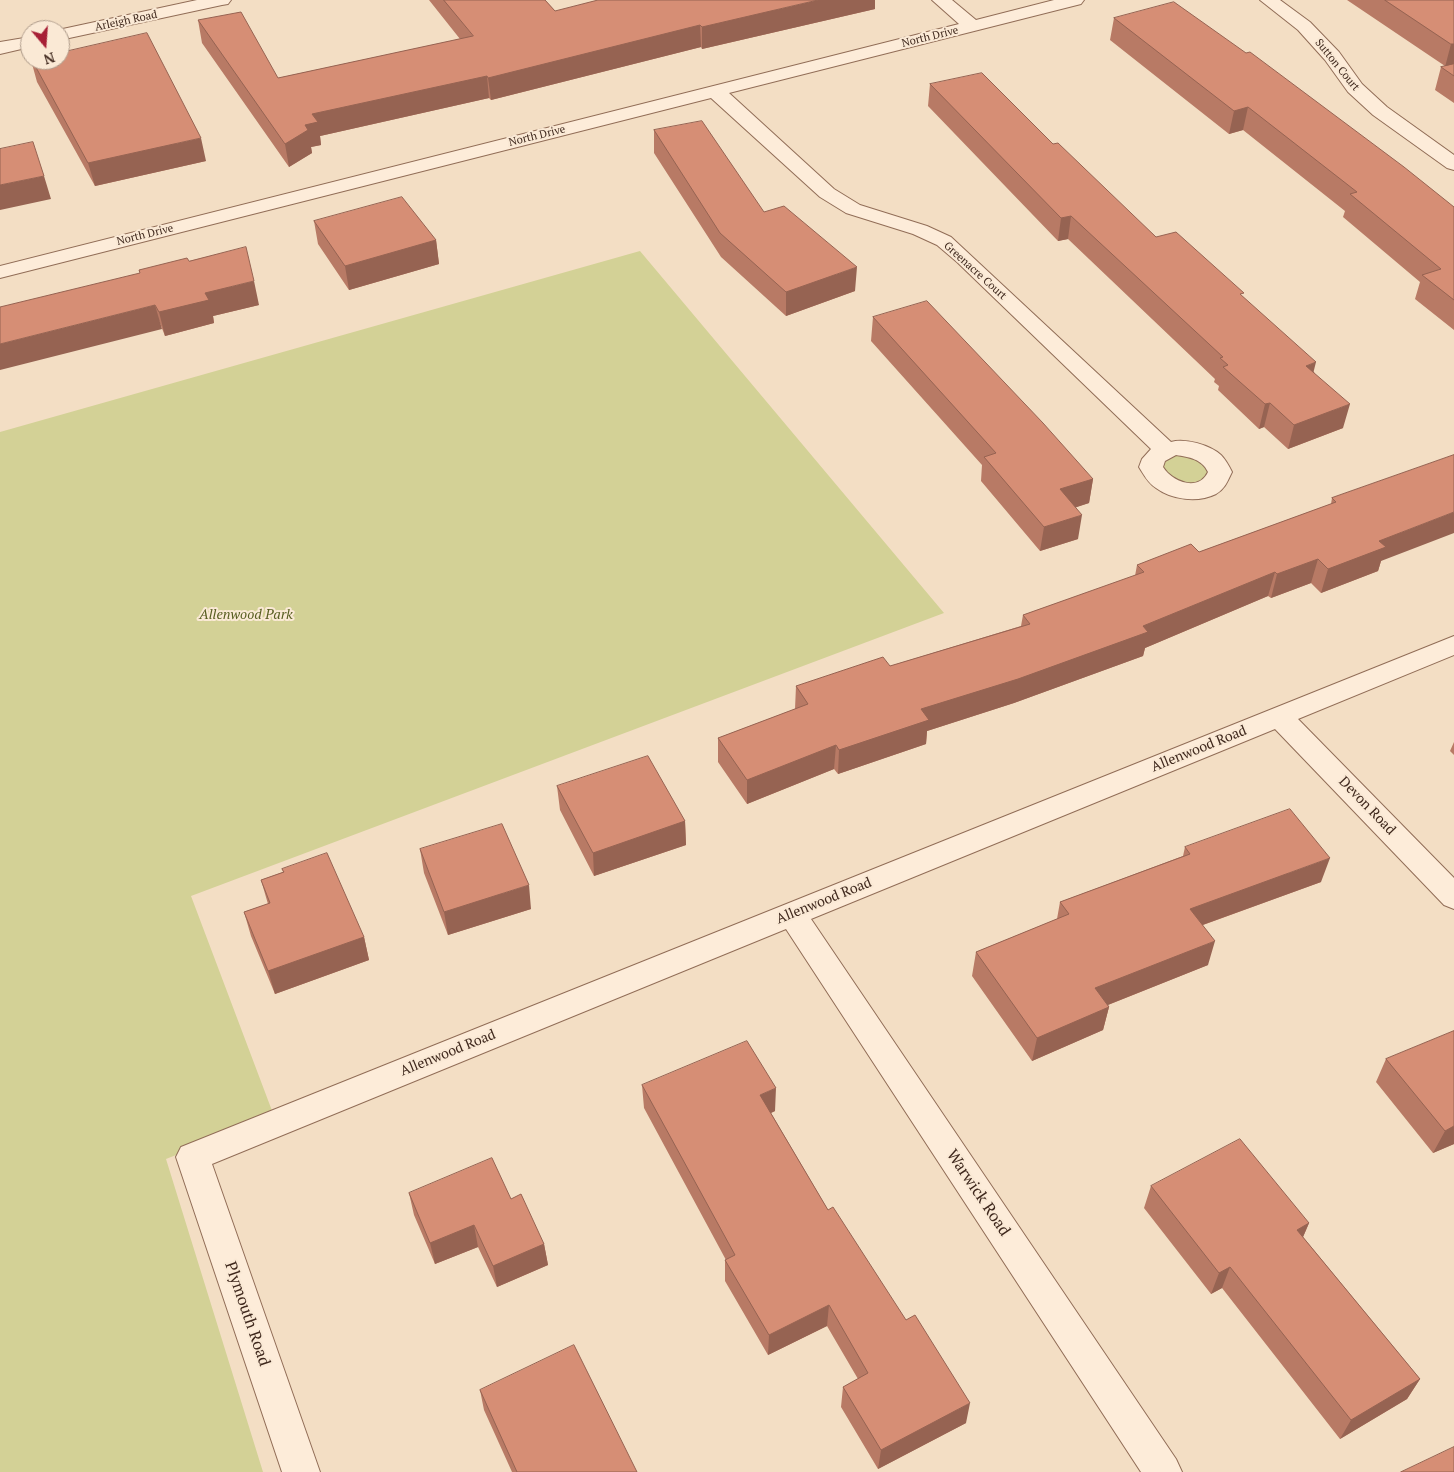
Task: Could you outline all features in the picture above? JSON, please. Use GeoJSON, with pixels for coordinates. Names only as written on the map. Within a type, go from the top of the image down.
{"type":"FeatureCollection","features":[{"type":"Feature","properties":{"kind":"street","name":"Arleigh Road"},"geometry":{"type":"LineString","coordinates":[[70,33],[222,0]]}},
{"type":"Feature","properties":{"kind":"street"},"geometry":{"type":"LineString","coordinates":[[941,0],[972,26]]}},
{"type":"Feature","properties":{"kind":"street","name":"North Drive"},"geometry":{"type":"LineString","coordinates":[[0,272],[1075,0]]}},
{"type":"Feature","properties":{"kind":"street","name":"Sutton Court"},"geometry":{"type":"LineString","coordinates":[[1269,0],[1304,26],[1332,56],[1355,88],[1380,111],[1454,164]]}},
{"type":"Feature","properties":{"kind":"street"},"geometry":{"type":"LineString","coordinates":[[0,48],[20,44]]}},
{"type":"Feature","properties":{"kind":"street","name":"Greenacre Court"},"geometry":{"type":"LineString","coordinates":[[715,91],[827,193],[853,209],[920,230],[944,242],[964,258],[1166,450]]}},
{"type":"Feature","properties":{"kind":"street","name":"Allenwood Road"},"geometry":{"type":"LineString","coordinates":[[193,1157],[1454,645]]}},
{"type":"Feature","properties":{"kind":"street","name":"Devon Road"},"geometry":{"type":"LineString","coordinates":[[1279,716],[1454,897]]}},
{"type":"Feature","properties":{"kind":"street","name":"Warwick Road"},"geometry":{"type":"LineString","coordinates":[[792,914],[1163,1472]]}},
{"type":"Feature","properties":{"kind":"street","name":"Plymouth Road"},"geometry":{"type":"LineString","coordinates":[[193,1157],[301,1472]]}},
{"type":"Feature","properties":{"kind":"green space","name":"Allenwood Park"},"geometry":{"type":"Polygon","coordinates":[[[640,251],[944,613],[191,896],[274,1116],[166,1159],[263,1472],[0,1472],[0,432],[640,251]]]}},
{"type":"Feature","properties":{"kind":"green space"},"geometry":{"type":"Polygon","coordinates":[[[1175,448],[1220,472],[1189,491],[1153,460],[1175,448]]]}},
{"type":"Feature","properties":{"kind":"building"},"geometry":{"type":"Polygon","coordinates":[[[444,0],[545,0],[555,11],[598,0],[818,0],[702,27],[700,25],[488,78],[487,76],[312,114],[318,122],[305,125],[308,130],[285,144],[198,20],[241,12],[278,78],[473,36],[444,0]]]}},
{"type":"Feature","properties":{"kind":"building"},"geometry":{"type":"Polygon","coordinates":[[[1385,0],[1454,0],[1454,44],[1451,44],[1385,0]]]}},
{"type":"Feature","properties":{"kind":"building"},"geometry":{"type":"Polygon","coordinates":[[[1174,2],[1246,53],[1250,52],[1404,167],[1454,207],[1454,300],[1422,275],[1441,269],[1350,194],[1357,192],[1248,107],[1234,111],[1114,18],[1174,2]]]}},
{"type":"Feature","properties":{"kind":"building"},"geometry":{"type":"Polygon","coordinates":[[[147,33],[201,138],[88,163],[37,70],[70,70],[70,51],[147,33]]]}},
{"type":"Feature","properties":{"kind":"building"},"geometry":{"type":"Polygon","coordinates":[[[1454,64],[1454,76],[1441,67],[1454,64]]]}},
{"type":"Feature","properties":{"kind":"building"},"geometry":{"type":"Polygon","coordinates":[[[982,73],[1053,144],[1058,143],[1156,237],[1176,232],[1244,293],[1240,294],[1316,362],[1306,366],[1350,404],[1294,425],[1270,403],[1265,404],[1223,367],[1228,365],[1220,358],[1223,357],[1071,216],[1061,218],[930,84],[982,73]]]}},
{"type":"Feature","properties":{"kind":"building"},"geometry":{"type":"Polygon","coordinates":[[[702,121],[764,212],[784,206],[857,267],[786,292],[720,233],[654,130],[702,121]]]}},
{"type":"Feature","properties":{"kind":"building"},"geometry":{"type":"Polygon","coordinates":[[[33,142],[44,176],[0,185],[0,149],[33,142]]]}},
{"type":"Feature","properties":{"kind":"building"},"geometry":{"type":"Polygon","coordinates":[[[402,197],[436,240],[345,266],[314,221],[402,197]]]}},
{"type":"Feature","properties":{"kind":"building"},"geometry":{"type":"Polygon","coordinates":[[[246,247],[254,281],[205,293],[209,300],[159,312],[155,305],[0,344],[0,307],[140,273],[139,270],[187,258],[189,261],[246,247]]]}},
{"type":"Feature","properties":{"kind":"building"},"geometry":{"type":"Polygon","coordinates":[[[927,301],[1043,423],[1093,479],[1060,489],[1082,515],[1044,527],[984,457],[996,453],[873,317],[927,301]]]}},
{"type":"Feature","properties":{"kind":"building"},"geometry":{"type":"Polygon","coordinates":[[[1454,455],[1454,512],[1379,541],[1386,547],[1328,569],[1318,559],[1277,574],[1275,572],[1143,626],[1148,632],[1018,679],[921,709],[929,720],[839,750],[836,745],[747,780],[718,738],[808,704],[796,686],[883,657],[890,666],[1030,624],[1023,615],[1144,572],[1137,565],[1191,544],[1199,552],[1336,502],[1332,498],[1454,455]]]}},
{"type":"Feature","properties":{"kind":"building"},"geometry":{"type":"Polygon","coordinates":[[[648,756],[685,821],[593,853],[557,786],[648,756]]]}},
{"type":"Feature","properties":{"kind":"building"},"geometry":{"type":"Polygon","coordinates":[[[1290,809],[1330,858],[1190,909],[1215,941],[1095,988],[1109,1007],[1037,1038],[976,952],[1069,914],[1060,902],[1190,854],[1185,847],[1290,809]]]}},
{"type":"Feature","properties":{"kind":"building"},"geometry":{"type":"Polygon","coordinates":[[[502,824],[529,885],[444,912],[420,849],[502,824]]]}},
{"type":"Feature","properties":{"kind":"building"},"geometry":{"type":"Polygon","coordinates":[[[327,853],[364,937],[268,971],[244,912],[270,903],[261,880],[284,872],[282,869],[327,853]]]}},
{"type":"Feature","properties":{"kind":"building"},"geometry":{"type":"Polygon","coordinates":[[[1454,1031],[1454,1126],[1445,1131],[1386,1059],[1454,1031]]]}},
{"type":"Feature","properties":{"kind":"building"},"geometry":{"type":"Polygon","coordinates":[[[747,1041],[776,1088],[760,1095],[828,1210],[833,1207],[906,1320],[915,1315],[970,1403],[881,1450],[843,1387],[868,1373],[829,1305],[769,1335],[725,1260],[735,1255],[642,1085],[747,1041]]]}},
{"type":"Feature","properties":{"kind":"building"},"geometry":{"type":"Polygon","coordinates":[[[1240,1139],[1309,1223],[1297,1230],[1420,1379],[1351,1420],[1230,1267],[1219,1273],[1151,1186],[1240,1139]]]}},
{"type":"Feature","properties":{"kind":"building"},"geometry":{"type":"Polygon","coordinates":[[[492,1158],[511,1199],[521,1194],[544,1244],[493,1266],[474,1225],[430,1243],[409,1193],[492,1158]]]}},
{"type":"Feature","properties":{"kind":"building"},"geometry":{"type":"Polygon","coordinates":[[[574,1345],[637,1472],[517,1472],[480,1390],[574,1345]]]}},
{"type":"Feature","properties":{"kind":"building"},"geometry":{"type":"Polygon","coordinates":[[[1454,1447],[1454,1472],[1401,1472],[1454,1447]]]}}]}
